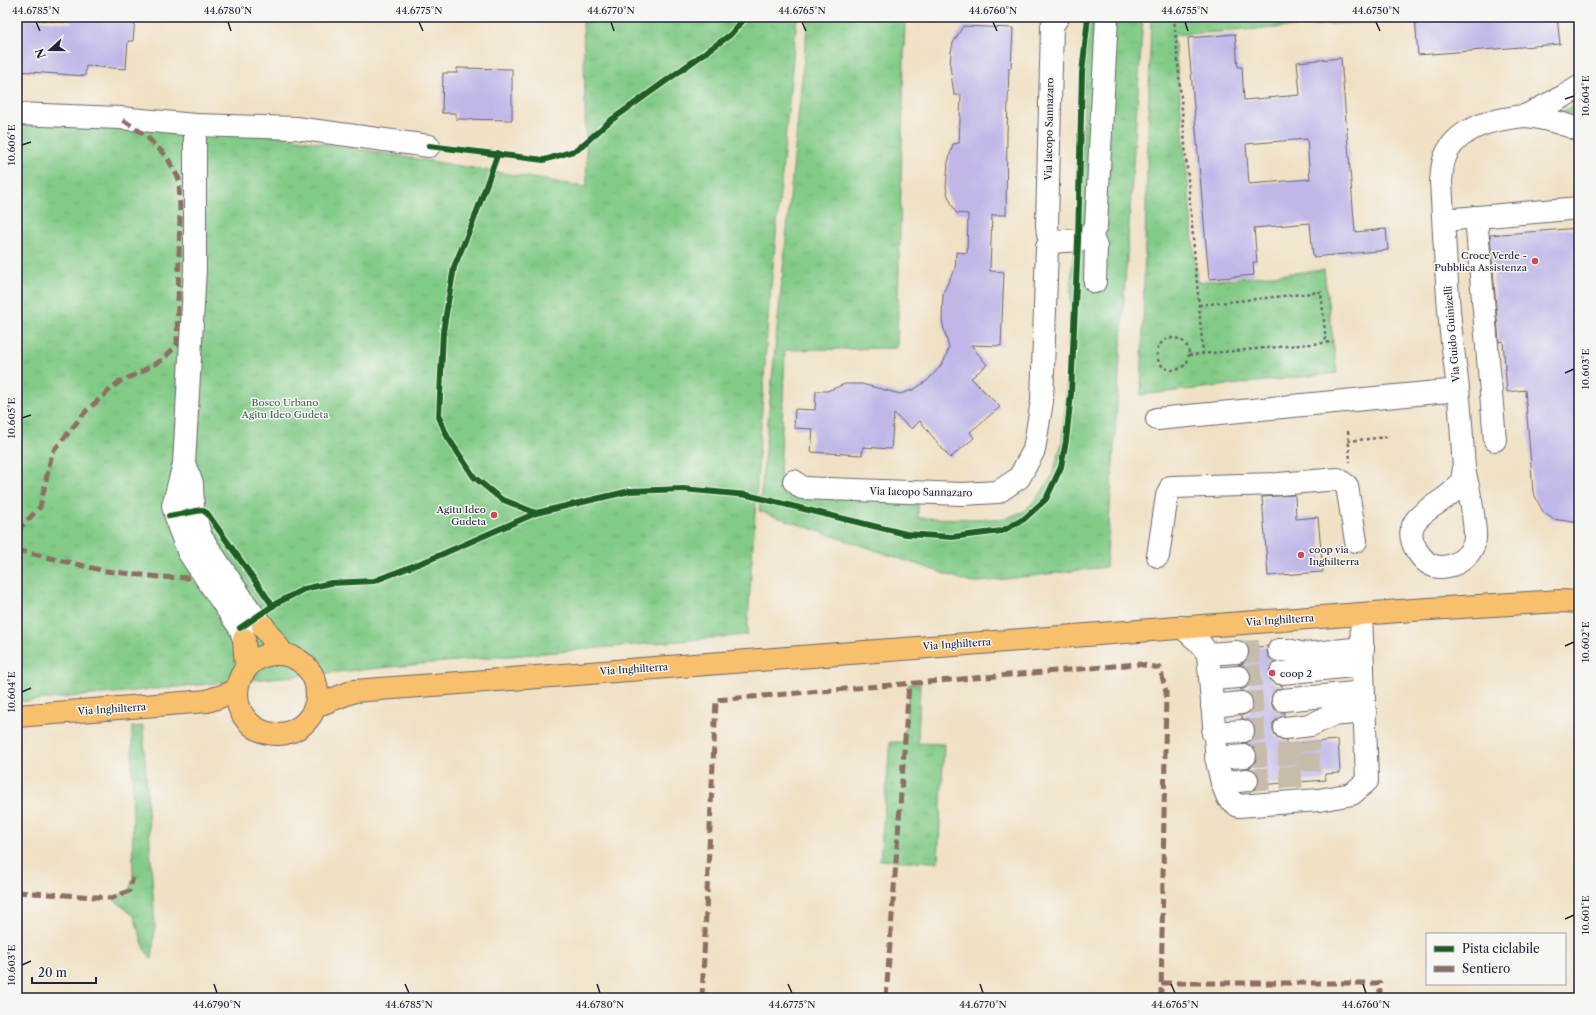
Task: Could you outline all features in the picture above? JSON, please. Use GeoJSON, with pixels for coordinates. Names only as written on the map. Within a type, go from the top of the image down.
{"type":"FeatureCollection","features":[{"type":"Feature","properties":{"kind":"main road","name":"Via Inghilterra"},"geometry":{"type":"LineString","coordinates":[[316,706],[354,691],[1182,627],[1573,599]]}},
{"type":"Feature","properties":{"kind":"main road"},"geometry":{"type":"LineString","coordinates":[[264,626],[283,654]]}},
{"type":"Feature","properties":{"kind":"main road"},"geometry":{"type":"LineString","coordinates":[[244,639],[246,668]]}},
{"type":"Feature","properties":{"kind":"main road"},"geometry":{"type":"LineString","coordinates":[[269,654],[283,654],[296,658],[308,667],[315,679],[318,693],[316,706],[310,719],[300,729],[287,734],[274,735],[262,732],[251,725],[243,716],[239,701],[240,678],[246,668],[256,659],[269,654]]}},
{"type":"Feature","properties":{"kind":"main road","name":"Via Inghilterra"},"geometry":{"type":"LineString","coordinates":[[315,679],[354,691]]}},
{"type":"Feature","properties":{"kind":"main road","name":"Via Inghilterra"},"geometry":{"type":"LineString","coordinates":[[17,716],[207,701],[239,701]]}},
{"type":"Feature","properties":{"kind":"street","name":"Via Iacopo Sannazaro"},"geometry":{"type":"LineString","coordinates":[[794,481],[802,488],[962,494],[998,492],[1019,478],[1034,450],[1042,401],[1046,247],[1052,243],[1048,234],[1047,225],[1052,26],[1058,17]]}},
{"type":"Feature","properties":{"kind":"street"},"geometry":{"type":"LineString","coordinates":[[1052,243],[1059,240],[1084,240],[1091,234],[1096,226],[1107,17]]}},
{"type":"Feature","properties":{"kind":"street","name":"Via Guido Guinizelli"},"geometry":{"type":"LineString","coordinates":[[1464,468],[1458,390],[1451,332],[1441,181],[1444,160],[1451,147],[1466,132],[1482,124],[1525,116],[1579,87]]}},
{"type":"Feature","properties":{"kind":"street"},"geometry":{"type":"LineString","coordinates":[[17,114],[120,118],[195,125],[296,128],[429,146]]}},
{"type":"Feature","properties":{"kind":"street","name":"Via Guido Guinizelli"},"geometry":{"type":"LineString","coordinates":[[1525,116],[1579,130]]}},
{"type":"Feature","properties":{"kind":"street"},"geometry":{"type":"LineString","coordinates":[[195,125],[195,269],[184,464],[173,506],[179,528],[189,553],[240,628],[244,639]]}},
{"type":"Feature","properties":{"kind":"street"},"geometry":{"type":"LineString","coordinates":[[1444,220],[1579,208]]}},
{"type":"Feature","properties":{"kind":"street"},"geometry":{"type":"LineString","coordinates":[[1476,217],[1495,440]]}},
{"type":"Feature","properties":{"kind":"street"},"geometry":{"type":"LineString","coordinates":[[1091,234],[1096,247],[1095,282]]}},
{"type":"Feature","properties":{"kind":"street"},"geometry":{"type":"LineString","coordinates":[[1157,419],[1458,390]]}},
{"type":"Feature","properties":{"kind":"street"},"geometry":{"type":"LineString","coordinates":[[184,464],[192,483],[193,511],[201,537],[249,609],[264,626]]}},
{"type":"Feature","properties":{"kind":"street"},"geometry":{"type":"LineString","coordinates":[[1158,556],[1167,496],[1171,486],[1279,484],[1338,479],[1347,486],[1356,541]]}},
{"type":"Feature","properties":{"kind":"street"},"geometry":{"type":"LineString","coordinates":[[1182,627],[1200,643],[1208,654],[1216,758],[1222,783],[1228,798],[1238,806],[1319,800],[1352,794],[1367,781],[1361,614]]}},
{"type":"Feature","properties":{"kind":"street"},"geometry":{"type":"LineString","coordinates":[[1279,650],[1287,650],[1305,654],[1363,657]]}},
{"type":"Feature","properties":{"kind":"street"},"geometry":{"type":"LineString","coordinates":[[1208,654],[1237,652]]}},
{"type":"Feature","properties":{"kind":"street"},"geometry":{"type":"LineString","coordinates":[[1281,674],[1363,657]]}},
{"type":"Feature","properties":{"kind":"street"},"geometry":{"type":"LineString","coordinates":[[1210,680],[1239,677]]}},
{"type":"Feature","properties":{"kind":"street"},"geometry":{"type":"LineString","coordinates":[[1283,700],[1365,702]]}},
{"type":"Feature","properties":{"kind":"street"},"geometry":{"type":"LineString","coordinates":[[1285,728],[1310,734],[1332,715],[1365,702]]}},
{"type":"Feature","properties":{"kind":"street"},"geometry":{"type":"LineString","coordinates":[[1212,706],[1241,703]]}},
{"type":"Feature","properties":{"kind":"street"},"geometry":{"type":"LineString","coordinates":[[1214,733],[1243,731]]}},
{"type":"Feature","properties":{"kind":"street"},"geometry":{"type":"LineString","coordinates":[[1216,758],[1245,756]]}},
{"type":"Feature","properties":{"kind":"street"},"geometry":{"type":"LineString","coordinates":[[1222,783],[1247,780]]}},
{"type":"Feature","properties":{"kind":"path"},"geometry":{"type":"LineString","coordinates":[[1203,353],[1174,19],[1212,17]]}},
{"type":"Feature","properties":{"kind":"path"},"geometry":{"type":"LineString","coordinates":[[1199,304],[1322,292],[1326,342]]}},
{"type":"Feature","properties":{"kind":"path"},"geometry":{"type":"LineString","coordinates":[[1171,338],[1182,340],[1186,344],[1189,355],[1186,364],[1178,369],[1172,370],[1160,363],[1157,352],[1161,342],[1171,338]]}},
{"type":"Feature","properties":{"kind":"path"},"geometry":{"type":"LineString","coordinates":[[1189,355],[1333,342]]}},
{"type":"Feature","properties":{"kind":"path"},"geometry":{"type":"LineString","coordinates":[[1348,441],[1387,437]]}},
{"type":"Feature","properties":{"kind":"green space","name":"Bosco Urbano Agitu Ideo Gudeta"},"geometry":{"type":"Polygon","coordinates":[[[583,17],[797,17],[768,318],[747,635],[17,702],[17,120],[171,118],[587,187],[583,17]]]}},
{"type":"Feature","properties":{"kind":"green space"},"geometry":{"type":"Polygon","coordinates":[[[808,17],[905,17],[897,348],[785,350],[780,478],[802,488],[918,492],[918,518],[1004,519],[1024,511],[1037,498],[1052,476],[1062,443],[1066,401],[1072,267],[1079,217],[1087,17],[1143,17],[1106,567],[972,583],[759,511],[808,17]]]}},
{"type":"Feature","properties":{"kind":"green space"},"geometry":{"type":"Polygon","coordinates":[[[1151,17],[1401,17],[1402,22],[1348,23],[1174,35],[1197,282],[1324,270],[1337,373],[1141,395],[1151,17]]]}},
{"type":"Feature","properties":{"kind":"green space"},"geometry":{"type":"Polygon","coordinates":[[[1579,100],[1578,120],[1552,114],[1569,109],[1579,100]]]}},
{"type":"Feature","properties":{"kind":"green space"},"geometry":{"type":"Polygon","coordinates":[[[920,683],[918,743],[944,744],[938,862],[880,860],[890,742],[904,742],[909,684],[920,683]]]}},
{"type":"Feature","properties":{"kind":"green space"},"geometry":{"type":"Polygon","coordinates":[[[143,726],[155,928],[152,959],[145,950],[134,916],[112,898],[129,891],[133,878],[132,727],[143,726]]]}},
{"type":"Feature","properties":{"kind":"building"},"geometry":{"type":"Polygon","coordinates":[[[71,17],[130,17],[130,19],[135,19],[133,41],[128,41],[126,69],[86,66],[85,76],[17,71],[17,18],[71,23],[71,17]]]}},
{"type":"Feature","properties":{"kind":"building"},"geometry":{"type":"Polygon","coordinates":[[[1415,17],[1557,17],[1560,44],[1418,55],[1415,17]]]}},
{"type":"Feature","properties":{"kind":"building"},"geometry":{"type":"Polygon","coordinates":[[[963,26],[1013,28],[1011,68],[1009,68],[1006,215],[992,215],[990,271],[1004,272],[1001,346],[971,345],[987,365],[971,378],[1000,407],[970,432],[974,438],[950,458],[920,421],[912,429],[894,414],[891,449],[863,447],[862,455],[811,452],[813,429],[794,428],[795,409],[815,410],[816,391],[827,391],[845,384],[862,384],[900,394],[913,390],[927,381],[939,368],[944,361],[949,348],[942,321],[943,293],[955,270],[956,252],[967,253],[968,214],[956,213],[948,196],[946,187],[948,162],[953,144],[959,143],[961,95],[954,95],[950,66],[951,52],[953,43],[963,26]]]}},
{"type":"Feature","properties":{"kind":"building"},"geometry":{"type":"Polygon","coordinates":[[[1235,34],[1238,67],[1242,67],[1244,100],[1300,95],[1297,62],[1341,58],[1355,232],[1386,229],[1388,250],[1313,257],[1310,223],[1254,228],[1257,262],[1253,262],[1254,275],[1209,279],[1188,38],[1235,34]],[[1307,139],[1246,144],[1249,184],[1310,179],[1307,139]]]}},
{"type":"Feature","properties":{"kind":"building"},"geometry":{"type":"Polygon","coordinates":[[[457,68],[512,69],[512,120],[456,119],[456,113],[442,113],[443,73],[457,73],[457,68]]]}},
{"type":"Feature","properties":{"kind":"building"},"geometry":{"type":"Polygon","coordinates":[[[1579,228],[1579,523],[1553,519],[1543,512],[1533,492],[1525,390],[1507,392],[1503,341],[1499,342],[1490,235],[1579,228]]]}},
{"type":"Feature","properties":{"kind":"building"},"geometry":{"type":"Polygon","coordinates":[[[1295,495],[1296,519],[1318,517],[1323,572],[1268,576],[1262,497],[1295,495]]]}},
{"type":"Feature","properties":{"kind":"building"},"geometry":{"type":"Polygon","coordinates":[[[1268,646],[1268,656],[1272,661],[1276,662],[1270,668],[1269,675],[1271,681],[1282,685],[1282,688],[1276,690],[1272,695],[1271,701],[1273,708],[1278,712],[1284,712],[1284,716],[1278,718],[1273,723],[1275,735],[1280,739],[1286,740],[1286,744],[1338,740],[1340,773],[1325,774],[1326,780],[1258,785],[1259,779],[1257,773],[1248,768],[1256,762],[1257,755],[1255,749],[1251,745],[1244,743],[1250,741],[1254,737],[1255,730],[1253,724],[1248,720],[1242,719],[1242,715],[1249,713],[1253,702],[1251,695],[1240,689],[1246,688],[1250,683],[1251,676],[1250,670],[1245,666],[1238,664],[1244,663],[1248,658],[1248,648],[1268,646]]]}},
{"type":"Feature","properties":{"kind":"tunnel"},"geometry":{"type":"LineString","coordinates":[[1237,652],[1279,650]]}},
{"type":"Feature","properties":{"kind":"tunnel"},"geometry":{"type":"LineString","coordinates":[[1239,677],[1281,673]]}},
{"type":"Feature","properties":{"kind":"tunnel"},"geometry":{"type":"LineString","coordinates":[[1241,703],[1283,700]]}},
{"type":"Feature","properties":{"kind":"tunnel"},"geometry":{"type":"LineString","coordinates":[[1243,731],[1285,728]]}},
{"type":"Feature","properties":{"kind":"tunnel"},"geometry":{"type":"LineString","coordinates":[[1245,756],[1309,753],[1308,742]]}},
{"type":"Feature","properties":{"kind":"tunnel"},"geometry":{"type":"LineString","coordinates":[[1247,780],[1308,776],[1309,753]]}},
{"type":"Feature","properties":{"kind":"marked path"},"geometry":{"type":"LineString","coordinates":[[17,531],[40,507],[52,453],[86,411],[119,382],[162,360],[177,345],[180,214],[179,179],[167,157],[144,134],[120,118]]}},
{"type":"Feature","properties":{"kind":"marked path"},"geometry":{"type":"LineString","coordinates":[[17,550],[105,571],[160,577],[191,578]]}},
{"type":"Feature","properties":{"kind":"marked path"},"geometry":{"type":"LineString","coordinates":[[702,998],[716,700],[1138,664],[1160,668],[1166,692],[1161,998]]}},
{"type":"Feature","properties":{"kind":"marked path"},"geometry":{"type":"LineString","coordinates":[[886,998],[909,684]]}},
{"type":"Feature","properties":{"kind":"marked path"},"geometry":{"type":"LineString","coordinates":[[17,892],[112,898],[129,891],[133,878]]}},
{"type":"Feature","properties":{"kind":"marked path"},"geometry":{"type":"LineString","coordinates":[[1161,983],[1380,983],[1380,998]]}},
{"type":"Feature","properties":{"kind":"cycle path"},"geometry":{"type":"LineString","coordinates":[[429,146],[544,160],[577,150],[610,121],[730,35],[746,17]]}},
{"type":"Feature","properties":{"kind":"cycle path"},"geometry":{"type":"LineString","coordinates":[[240,628],[277,603],[304,589],[331,583],[374,581],[431,559],[536,513],[630,491],[683,489],[747,495],[906,534],[952,537],[1002,531],[1024,519],[1046,499],[1061,467],[1066,441],[1071,394],[1078,241],[1082,73],[1088,17]]}},
{"type":"Feature","properties":{"kind":"cycle path"},"geometry":{"type":"LineString","coordinates":[[498,153],[473,222],[454,267],[443,332],[439,417],[447,436],[474,477],[501,499],[536,513]]}},
{"type":"Feature","properties":{"kind":"cycle path"},"geometry":{"type":"LineString","coordinates":[[169,516],[202,510],[207,513],[273,606]]}},
{"type":"Feature","properties":{"kind":"place","name":"Croce Verde - Pubblica Assistenza"},"geometry":{"type":"Point","coordinates":[1535,261]}},
{"type":"Feature","properties":{"kind":"place","name":"Agitu Ideo Gudeta"},"geometry":{"type":"Point","coordinates":[494,515]}},
{"type":"Feature","properties":{"kind":"place","name":"coop via Inghilterra"},"geometry":{"type":"Point","coordinates":[1301,555]}},
{"type":"Feature","properties":{"kind":"place","name":"coop 2"},"geometry":{"type":"Point","coordinates":[1272,673]}}]}
